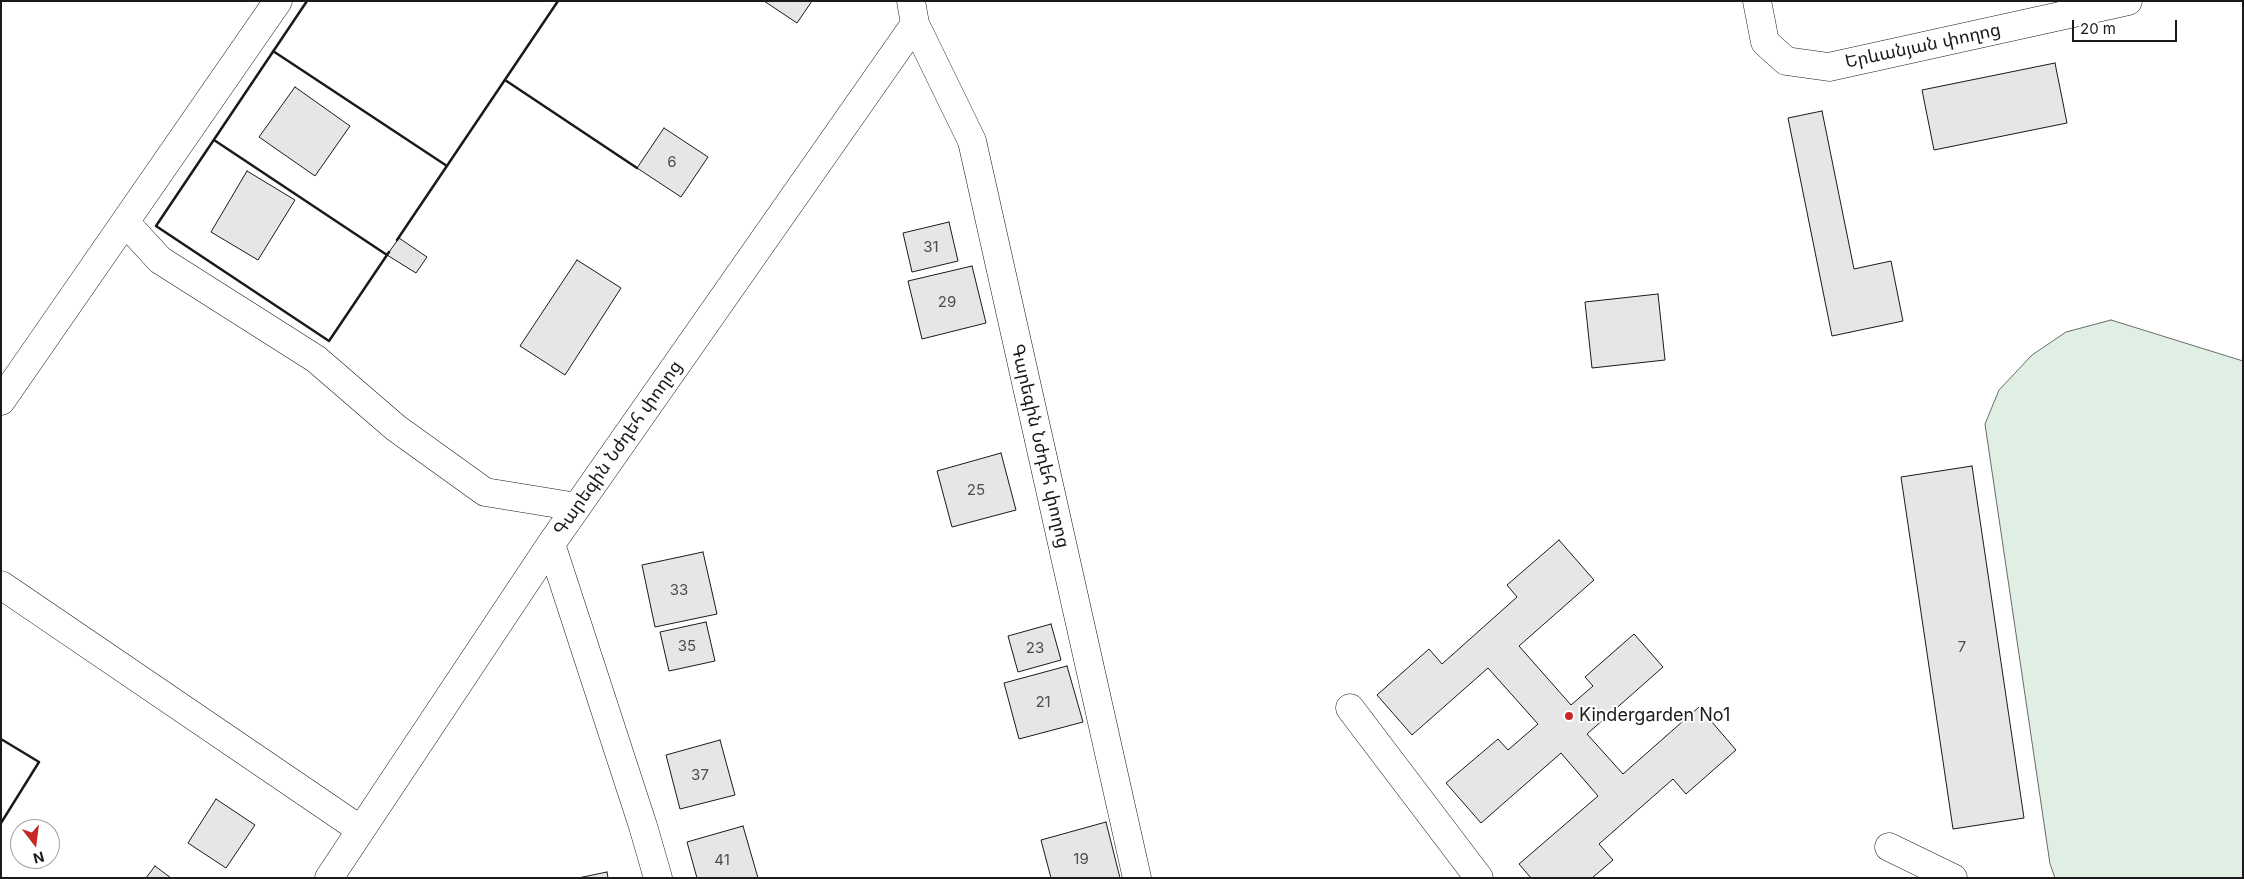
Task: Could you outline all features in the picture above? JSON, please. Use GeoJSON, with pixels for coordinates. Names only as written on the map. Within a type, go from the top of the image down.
{"type":"FeatureCollection","features":[{"type":"Feature","properties":{"kind":"street"},"geometry":{"type":"LineString","coordinates":[[1,401],[278,1]]}},
{"type":"Feature","properties":{"kind":"street","name":"Երևանյան փողոց"},"geometry":{"type":"LineString","coordinates":[[1757,1],[1765,42],[1786,61],[1829,67],[2128,1]]}},
{"type":"Feature","properties":{"kind":"street","name":"Գարեգին Նժդեհ փողոց"},"geometry":{"type":"LineString","coordinates":[[329,878],[550,544],[913,13]]}},
{"type":"Feature","properties":{"kind":"street","name":"Գարեգին Նժդեհ փողոց"},"geometry":{"type":"LineString","coordinates":[[913,13],[972,141],[1137,878]]}},
{"type":"Feature","properties":{"kind":"street"},"geometry":{"type":"LineString","coordinates":[[126,223],[160,260],[316,359],[396,428],[485,492],[577,507]]}},
{"type":"Feature","properties":{"kind":"street"},"geometry":{"type":"LineString","coordinates":[[550,544],[643,826],[658,878]]}},
{"type":"Feature","properties":{"kind":"street"},"geometry":{"type":"LineString","coordinates":[[1,585],[361,830]]}},
{"type":"Feature","properties":{"kind":"street"},"geometry":{"type":"LineString","coordinates":[[1350,708],[1479,878]]}},
{"type":"Feature","properties":{"kind":"street"},"geometry":{"type":"LineString","coordinates":[[1889,846],[1953,878]]}},
{"type":"Feature","properties":{"kind":"green space"},"geometry":{"type":"Polygon","coordinates":[[[2111,320],[2243,361],[2243,878],[2055,878],[2050,864],[1985,424],[1999,390],[2032,355],[2066,332],[2111,320]]]}},
{"type":"Feature","properties":{"kind":"building"},"geometry":{"type":"Polygon","coordinates":[[[764,1],[812,1],[797,23],[764,1]]]}},
{"type":"Feature","properties":{"kind":"building"},"geometry":{"type":"Polygon","coordinates":[[[2055,63],[2067,123],[1934,150],[1922,90],[2055,63]]]}},
{"type":"Feature","properties":{"kind":"building"},"geometry":{"type":"Polygon","coordinates":[[[295,87],[350,126],[315,176],[259,137],[295,87]]]}},
{"type":"Feature","properties":{"kind":"building"},"geometry":{"type":"Polygon","coordinates":[[[1822,111],[1854,269],[1891,261],[1903,321],[1832,336],[1788,118],[1822,111]]]}},
{"type":"Feature","properties":{"kind":"building"},"geometry":{"type":"Polygon","coordinates":[[[664,128],[708,157],[681,197],[637,168],[664,128]]]}},
{"type":"Feature","properties":{"kind":"building"},"geometry":{"type":"Polygon","coordinates":[[[247,171],[295,200],[258,260],[211,232],[247,171]]]}},
{"type":"Feature","properties":{"kind":"building"},"geometry":{"type":"Polygon","coordinates":[[[949,222],[958,261],[912,272],[903,233],[949,222]]]}},
{"type":"Feature","properties":{"kind":"building"},"geometry":{"type":"Polygon","coordinates":[[[399,238],[427,257],[416,273],[387,255],[399,238]]]}},
{"type":"Feature","properties":{"kind":"building"},"geometry":{"type":"Polygon","coordinates":[[[577,260],[621,288],[565,375],[520,346],[577,260]]]}},
{"type":"Feature","properties":{"kind":"building"},"geometry":{"type":"Polygon","coordinates":[[[972,266],[986,323],[922,339],[908,281],[972,266]]]}},
{"type":"Feature","properties":{"kind":"building"},"geometry":{"type":"Polygon","coordinates":[[[1658,294],[1665,360],[1592,368],[1585,302],[1658,294]]]}},
{"type":"Feature","properties":{"kind":"building"},"geometry":{"type":"Polygon","coordinates":[[[1001,453],[1016,510],[952,527],[937,471],[1001,453]]]}},
{"type":"Feature","properties":{"kind":"building"},"geometry":{"type":"Polygon","coordinates":[[[1972,466],[2024,818],[1953,829],[1901,477],[1972,466]]]}},
{"type":"Feature","properties":{"kind":"building","name":"Kindergarden No1"},"geometry":{"type":"Polygon","coordinates":[[[1559,540],[1594,580],[1519,646],[1571,705],[1593,686],[1585,677],[1634,634],[1663,667],[1587,734],[1623,774],[1699,707],[1736,750],[1686,794],[1673,779],[1599,844],[1613,860],[1592,878],[1531,878],[1519,864],[1598,796],[1561,753],[1481,823],[1446,783],[1498,739],[1508,750],[1538,724],[1488,668],[1412,735],[1377,695],[1429,649],[1442,664],[1517,597],[1507,585],[1559,540]]]}},
{"type":"Feature","properties":{"kind":"building"},"geometry":{"type":"Polygon","coordinates":[[[703,552],[717,614],[655,627],[642,565],[703,552]]]}},
{"type":"Feature","properties":{"kind":"building"},"geometry":{"type":"Polygon","coordinates":[[[706,622],[715,661],[669,671],[660,632],[706,622]]]}},
{"type":"Feature","properties":{"kind":"building"},"geometry":{"type":"Polygon","coordinates":[[[1051,624],[1061,660],[1018,672],[1008,636],[1051,624]]]}},
{"type":"Feature","properties":{"kind":"building"},"geometry":{"type":"Polygon","coordinates":[[[1067,666],[1083,722],[1019,739],[1004,683],[1067,666]]]}},
{"type":"Feature","properties":{"kind":"building"},"geometry":{"type":"Polygon","coordinates":[[[720,740],[735,795],[680,809],[666,755],[720,740]]]}},
{"type":"Feature","properties":{"kind":"building"},"geometry":{"type":"Polygon","coordinates":[[[216,799],[255,825],[226,868],[188,843],[216,799]]]}},
{"type":"Feature","properties":{"kind":"building"},"geometry":{"type":"Polygon","coordinates":[[[1106,822],[1120,878],[1051,878],[1041,840],[1106,822]]]}},
{"type":"Feature","properties":{"kind":"building"},"geometry":{"type":"Polygon","coordinates":[[[743,826],[758,878],[697,878],[687,842],[743,826]]]}},
{"type":"Feature","properties":{"kind":"building"},"geometry":{"type":"Polygon","coordinates":[[[155,866],[171,878],[146,878],[155,866]]]}},
{"type":"Feature","properties":{"kind":"building"},"geometry":{"type":"Polygon","coordinates":[[[607,872],[608,878],[578,878],[607,872]]]}},
{"type":"Feature","properties":{"kind":"wall"},"geometry":{"type":"LineString","coordinates":[[307,1],[156,226],[329,341],[389,252]]}},
{"type":"Feature","properties":{"kind":"wall"},"geometry":{"type":"LineString","coordinates":[[397,240],[558,1]]}},
{"type":"Feature","properties":{"kind":"wall"},"geometry":{"type":"LineString","coordinates":[[273,51],[447,166]]}},
{"type":"Feature","properties":{"kind":"wall"},"geometry":{"type":"LineString","coordinates":[[505,80],[637,168]]}},
{"type":"Feature","properties":{"kind":"wall"},"geometry":{"type":"LineString","coordinates":[[214,140],[387,255]]}},
{"type":"Feature","properties":{"kind":"wall"},"geometry":{"type":"LineString","coordinates":[[1,739],[39,762],[1,823]]}},
{"type":"Feature","properties":{"kind":"place","name":"Kindergarden No1"},"geometry":{"type":"Point","coordinates":[1569,716]}}]}
